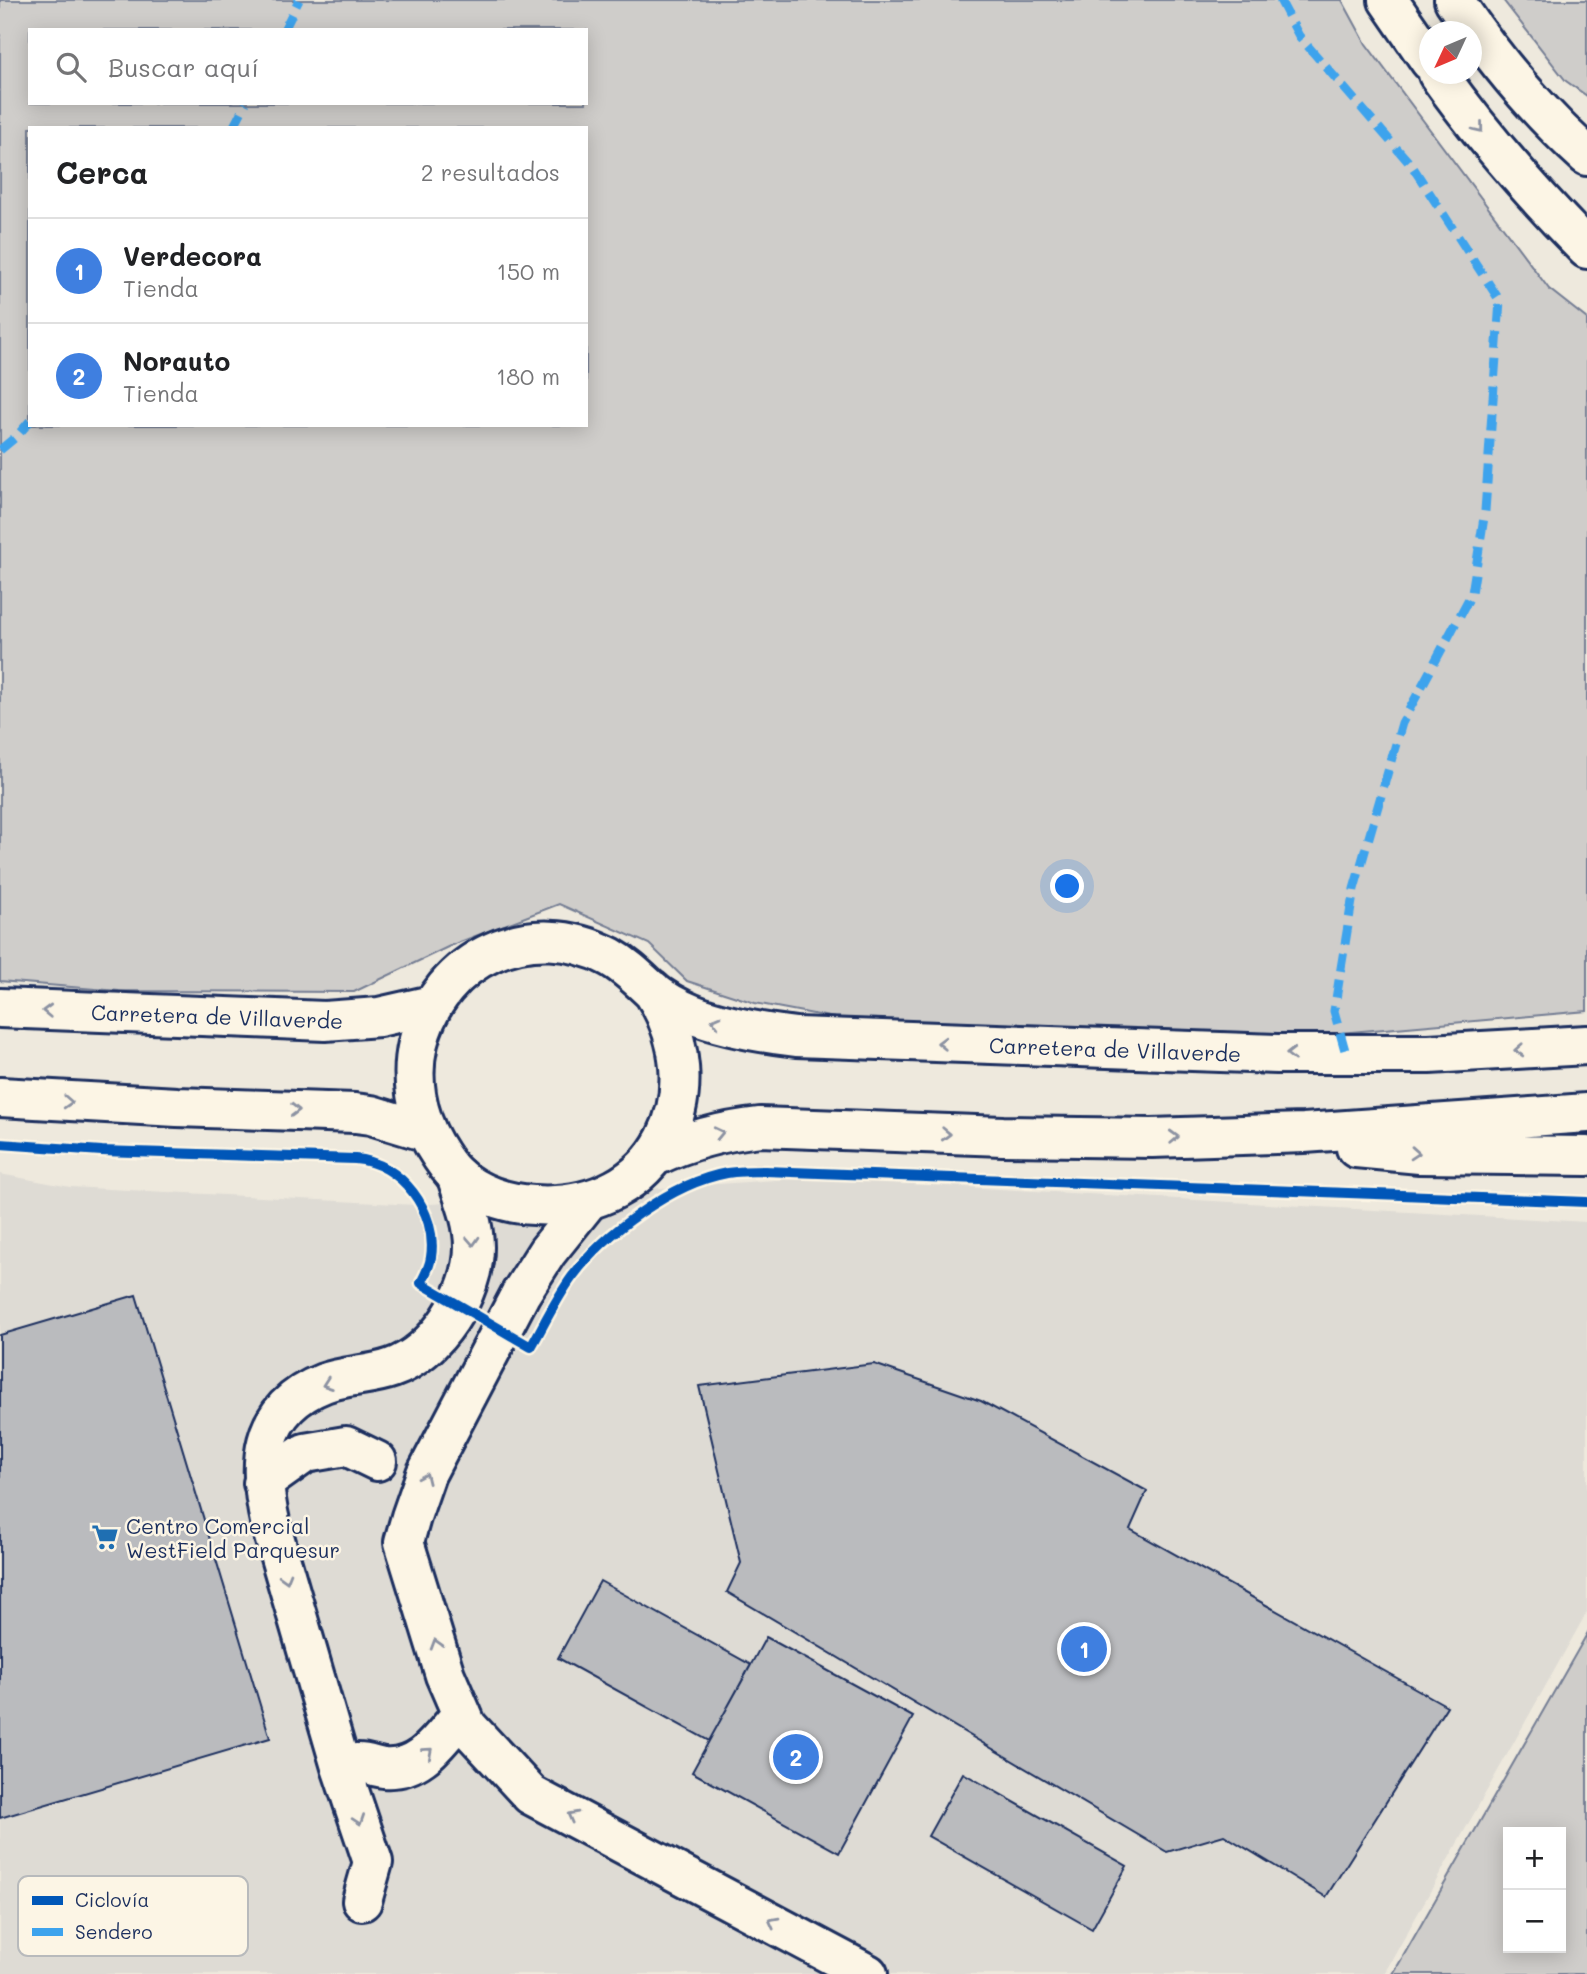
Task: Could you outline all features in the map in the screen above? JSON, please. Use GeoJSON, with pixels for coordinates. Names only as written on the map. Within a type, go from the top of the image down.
{"type":"FeatureCollection","features":[{"type":"Feature","properties":{"kind":"main road"},"geometry":{"type":"LineString","coordinates":[[1388,0],[1419,45]]}},
{"type":"Feature","properties":{"kind":"main road"},"geometry":{"type":"LineString","coordinates":[[1454,0],[1520,88],[1587,156]]}},
{"type":"Feature","properties":{"kind":"main road"},"geometry":{"type":"LineString","coordinates":[[1446,84],[1480,130],[1587,249]]}},
{"type":"Feature","properties":{"kind":"main road"},"geometry":{"type":"LineString","coordinates":[[539,940],[588,947],[625,967],[652,990],[662,1005],[674,1038],[680,1073],[679,1092],[671,1123],[655,1156],[633,1178],[603,1196],[588,1201],[564,1206],[546,1206],[509,1202],[471,1186],[456,1175],[427,1132],[419,1110],[414,1068],[423,1025],[432,1005],[458,974],[476,960],[511,945],[539,940]]}},
{"type":"Feature","properties":{"kind":"main road","name":"Carretera de Villaverde"},"geometry":{"type":"LineString","coordinates":[[652,990],[695,1015],[766,1033],[822,1040],[1291,1054],[1429,1054],[1587,1045]]}},
{"type":"Feature","properties":{"kind":"main road","name":"Carretera de Villaverde"},"geometry":{"type":"LineString","coordinates":[[0,1008],[325,1021],[379,1017],[432,1005]]}},
{"type":"Feature","properties":{"kind":"main road"},"geometry":{"type":"LineString","coordinates":[[0,1097],[355,1113],[371,1115],[427,1132]]}},
{"type":"Feature","properties":{"kind":"main road"},"geometry":{"type":"LineString","coordinates":[[655,1156],[702,1137],[760,1127],[1064,1138],[1225,1136],[1587,1114]]}},
{"type":"Feature","properties":{"kind":"main road"},"geometry":{"type":"LineString","coordinates":[[1225,1136],[1420,1154],[1587,1156]]}},
{"type":"Feature","properties":{"kind":"main road"},"geometry":{"type":"LineString","coordinates":[[362,1900],[373,1862],[341,1767],[271,1526],[263,1483],[263,1460],[273,1426],[283,1411],[296,1400],[325,1383],[377,1373],[412,1359],[440,1334],[448,1323],[464,1292],[474,1247],[469,1213],[456,1175]]}},
{"type":"Feature","properties":{"kind":"main road"},"geometry":{"type":"LineString","coordinates":[[588,1201],[534,1270],[484,1361],[418,1493],[404,1542],[445,1675],[467,1726],[531,1795],[867,1974]]}},
{"type":"Feature","properties":{"kind":"main road"},"geometry":{"type":"LineString","coordinates":[[263,1483],[305,1453],[346,1446],[377,1461]]}},
{"type":"Feature","properties":{"kind":"main road"},"geometry":{"type":"LineString","coordinates":[[341,1767],[358,1762],[388,1768],[420,1760],[463,1714]]}},
{"type":"Feature","properties":{"kind":"shaded area"},"geometry":{"type":"Polygon","coordinates":[[[0,0],[1342,0],[1366,44],[1549,289],[1587,319],[1587,1011],[1294,1037],[872,1025],[755,1003],[687,981],[649,944],[559,904],[452,945],[354,992],[119,991],[0,981],[0,0]]]}},
{"type":"Feature","properties":{"kind":"shaded area"},"geometry":{"type":"Polygon","coordinates":[[[1503,0],[1587,0],[1587,96],[1566,81],[1503,0]]]}},
{"type":"Feature","properties":{"kind":"shaded area"},"geometry":{"type":"Polygon","coordinates":[[[0,1174],[70,1187],[416,1205],[806,1178],[1587,1222],[1587,1612],[1384,1974],[0,1974],[0,1174]]]}},
{"type":"Feature","properties":{"kind":"shaded area"},"geometry":{"type":"Polygon","coordinates":[[[1587,1634],[1587,1974],[1393,1974],[1587,1634]]]}},
{"type":"Feature","properties":{"kind":"building","name":"Centro Comercial WestField Parquesur"},"geometry":{"type":"Polygon","coordinates":[[[136,1295],[270,1738],[0,1818],[0,1335],[136,1295]]]}},
{"type":"Feature","properties":{"kind":"building"},"geometry":{"type":"Polygon","coordinates":[[[874,1364],[981,1401],[1147,1491],[1130,1529],[1447,1706],[1326,1897],[1224,1835],[1167,1852],[727,1592],[741,1563],[699,1386],[874,1364]]]}},
{"type":"Feature","properties":{"kind":"building"},"geometry":{"type":"Polygon","coordinates":[[[600,1581],[751,1665],[709,1741],[558,1658],[600,1581]]]}},
{"type":"Feature","properties":{"kind":"building"},"geometry":{"type":"Polygon","coordinates":[[[766,1637],[913,1717],[839,1853],[692,1772],[766,1637]]]}},
{"type":"Feature","properties":{"kind":"building"},"geometry":{"type":"Polygon","coordinates":[[[963,1773],[1127,1866],[1092,1929],[928,1836],[963,1773]]]}},
{"type":"Feature","properties":{"kind":"marked path"},"geometry":{"type":"LineString","coordinates":[[285,28],[299,0]]}},
{"type":"Feature","properties":{"kind":"marked path"},"geometry":{"type":"LineString","coordinates":[[1280,0],[1299,36],[1412,166],[1500,301],[1485,511],[1472,593],[1402,723],[1354,889],[1334,1011],[1346,1054]]}},
{"type":"Feature","properties":{"kind":"marked path"},"geometry":{"type":"LineString","coordinates":[[234,126],[245,105]]}},
{"type":"Feature","properties":{"kind":"marked path"},"geometry":{"type":"LineString","coordinates":[[0,450],[28,423]]}},
{"type":"Feature","properties":{"kind":"cycle path"},"geometry":{"type":"LineString","coordinates":[[0,1144],[102,1151],[355,1159],[372,1162],[401,1179],[413,1192],[429,1223],[432,1240],[430,1260],[421,1283],[531,1347],[566,1285],[586,1260],[621,1227],[684,1187],[741,1171],[1587,1202]]}},
{"type":"Feature","properties":{"kind":"place","name":"Centro Comercial WestField Parquesur"},"geometry":{"type":"Point","coordinates":[105,1537]}},
{"type":"Feature","properties":{"kind":"place","name":"Verdecora"},"geometry":{"type":"Point","coordinates":[1084,1649]}},
{"type":"Feature","properties":{"kind":"place","name":"Norauto"},"geometry":{"type":"Point","coordinates":[796,1757]}}]}
